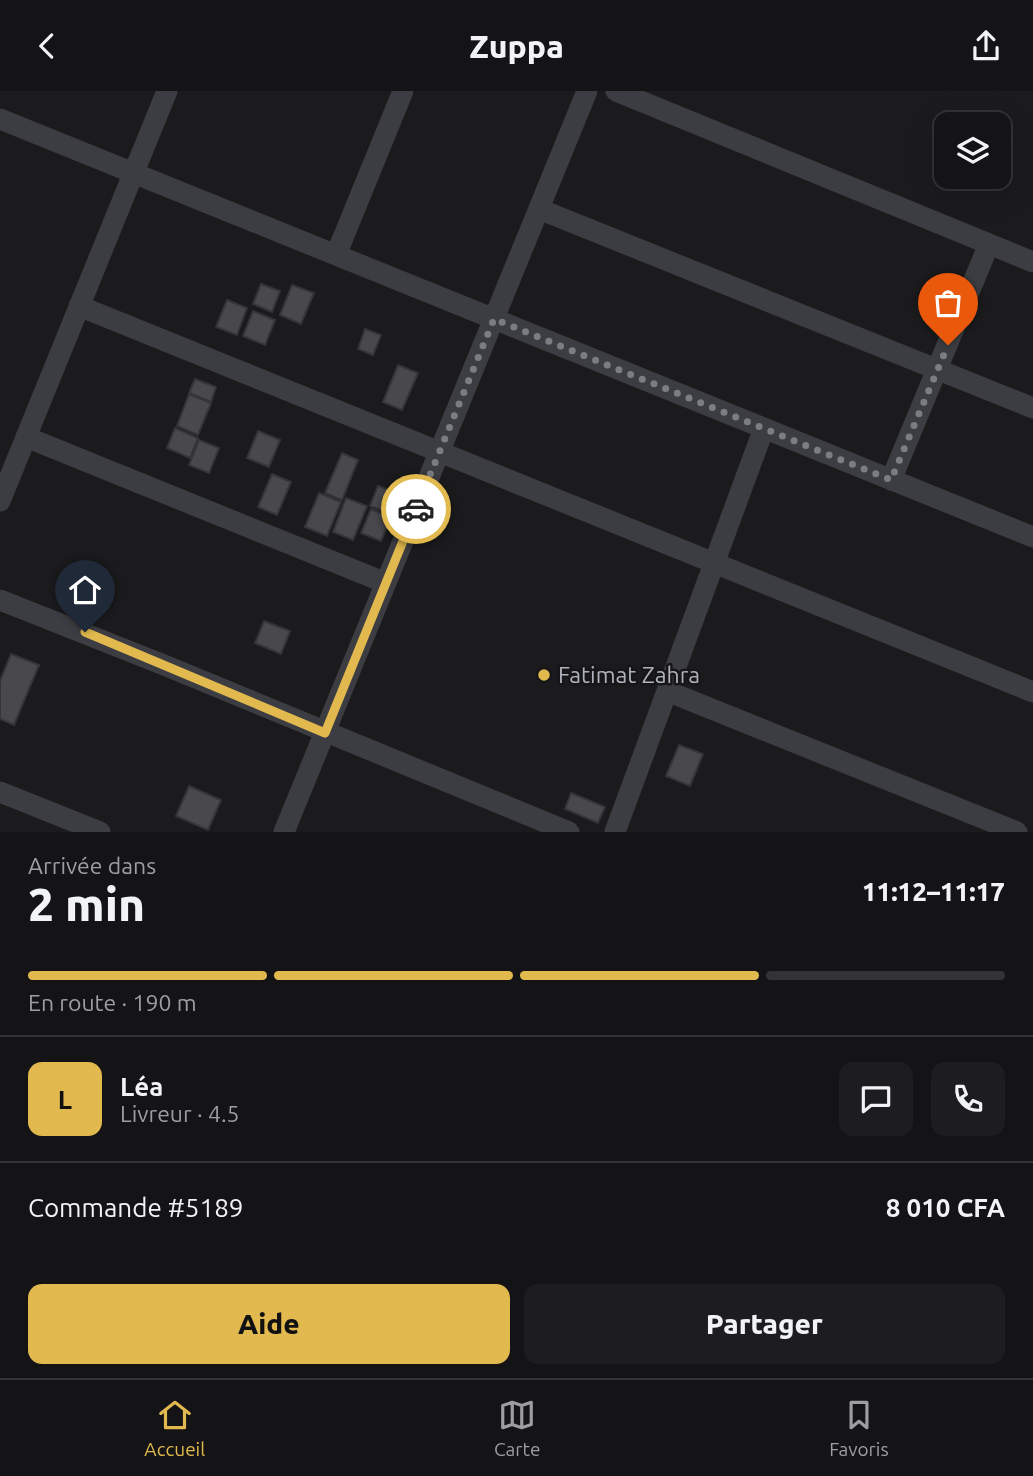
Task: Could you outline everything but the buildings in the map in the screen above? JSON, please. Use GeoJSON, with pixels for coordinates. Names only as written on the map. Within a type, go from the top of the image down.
{"type":"FeatureCollection","features":[{"type":"Feature","properties":{"kind":"street"},"geometry":{"type":"LineString","coordinates":[[0,501],[167,91]]}},
{"type":"Feature","properties":{"kind":"street"},"geometry":{"type":"LineString","coordinates":[[336,255],[402,91]]}},
{"type":"Feature","properties":{"kind":"street"},"geometry":{"type":"LineString","coordinates":[[284,832],[587,91]]}},
{"type":"Feature","properties":{"kind":"street"},"geometry":{"type":"LineString","coordinates":[[616,91],[1033,262]]}},
{"type":"Feature","properties":{"kind":"street"},"geometry":{"type":"LineString","coordinates":[[0,119],[1033,537]]}},
{"type":"Feature","properties":{"kind":"street"},"geometry":{"type":"LineString","coordinates":[[539,209],[1033,408]]}},
{"type":"Feature","properties":{"kind":"street"},"geometry":{"type":"LineString","coordinates":[[891,480],[989,244]]}},
{"type":"Feature","properties":{"kind":"street"},"geometry":{"type":"LineString","coordinates":[[79,306],[1033,692]]}},
{"type":"Feature","properties":{"kind":"street"},"geometry":{"type":"LineString","coordinates":[[615,832],[764,428]]}},
{"type":"Feature","properties":{"kind":"street"},"geometry":{"type":"LineString","coordinates":[[26,437],[386,583]]}},
{"type":"Feature","properties":{"kind":"street"},"geometry":{"type":"LineString","coordinates":[[0,600],[164,664],[569,832]]}},
{"type":"Feature","properties":{"kind":"street"},"geometry":{"type":"LineString","coordinates":[[667,691],[1017,832]]}},
{"type":"Feature","properties":{"kind":"street"},"geometry":{"type":"LineString","coordinates":[[0,792],[100,832]]}},
{"type":"Feature","properties":{"kind":"way so far"},"geometry":{"type":"LineString","coordinates":[[416,509],[494,319],[891,480],[948,345]]}},
{"type":"Feature","properties":{"kind":"place","name":"Fatimat Zahra"},"geometry":{"type":"Point","coordinates":[544,675]}},
{"type":"Feature","properties":{"kind":"route"},"geometry":{"type":"LineString","coordinates":[[85,632],[325,733],[416,509]]}}]}
